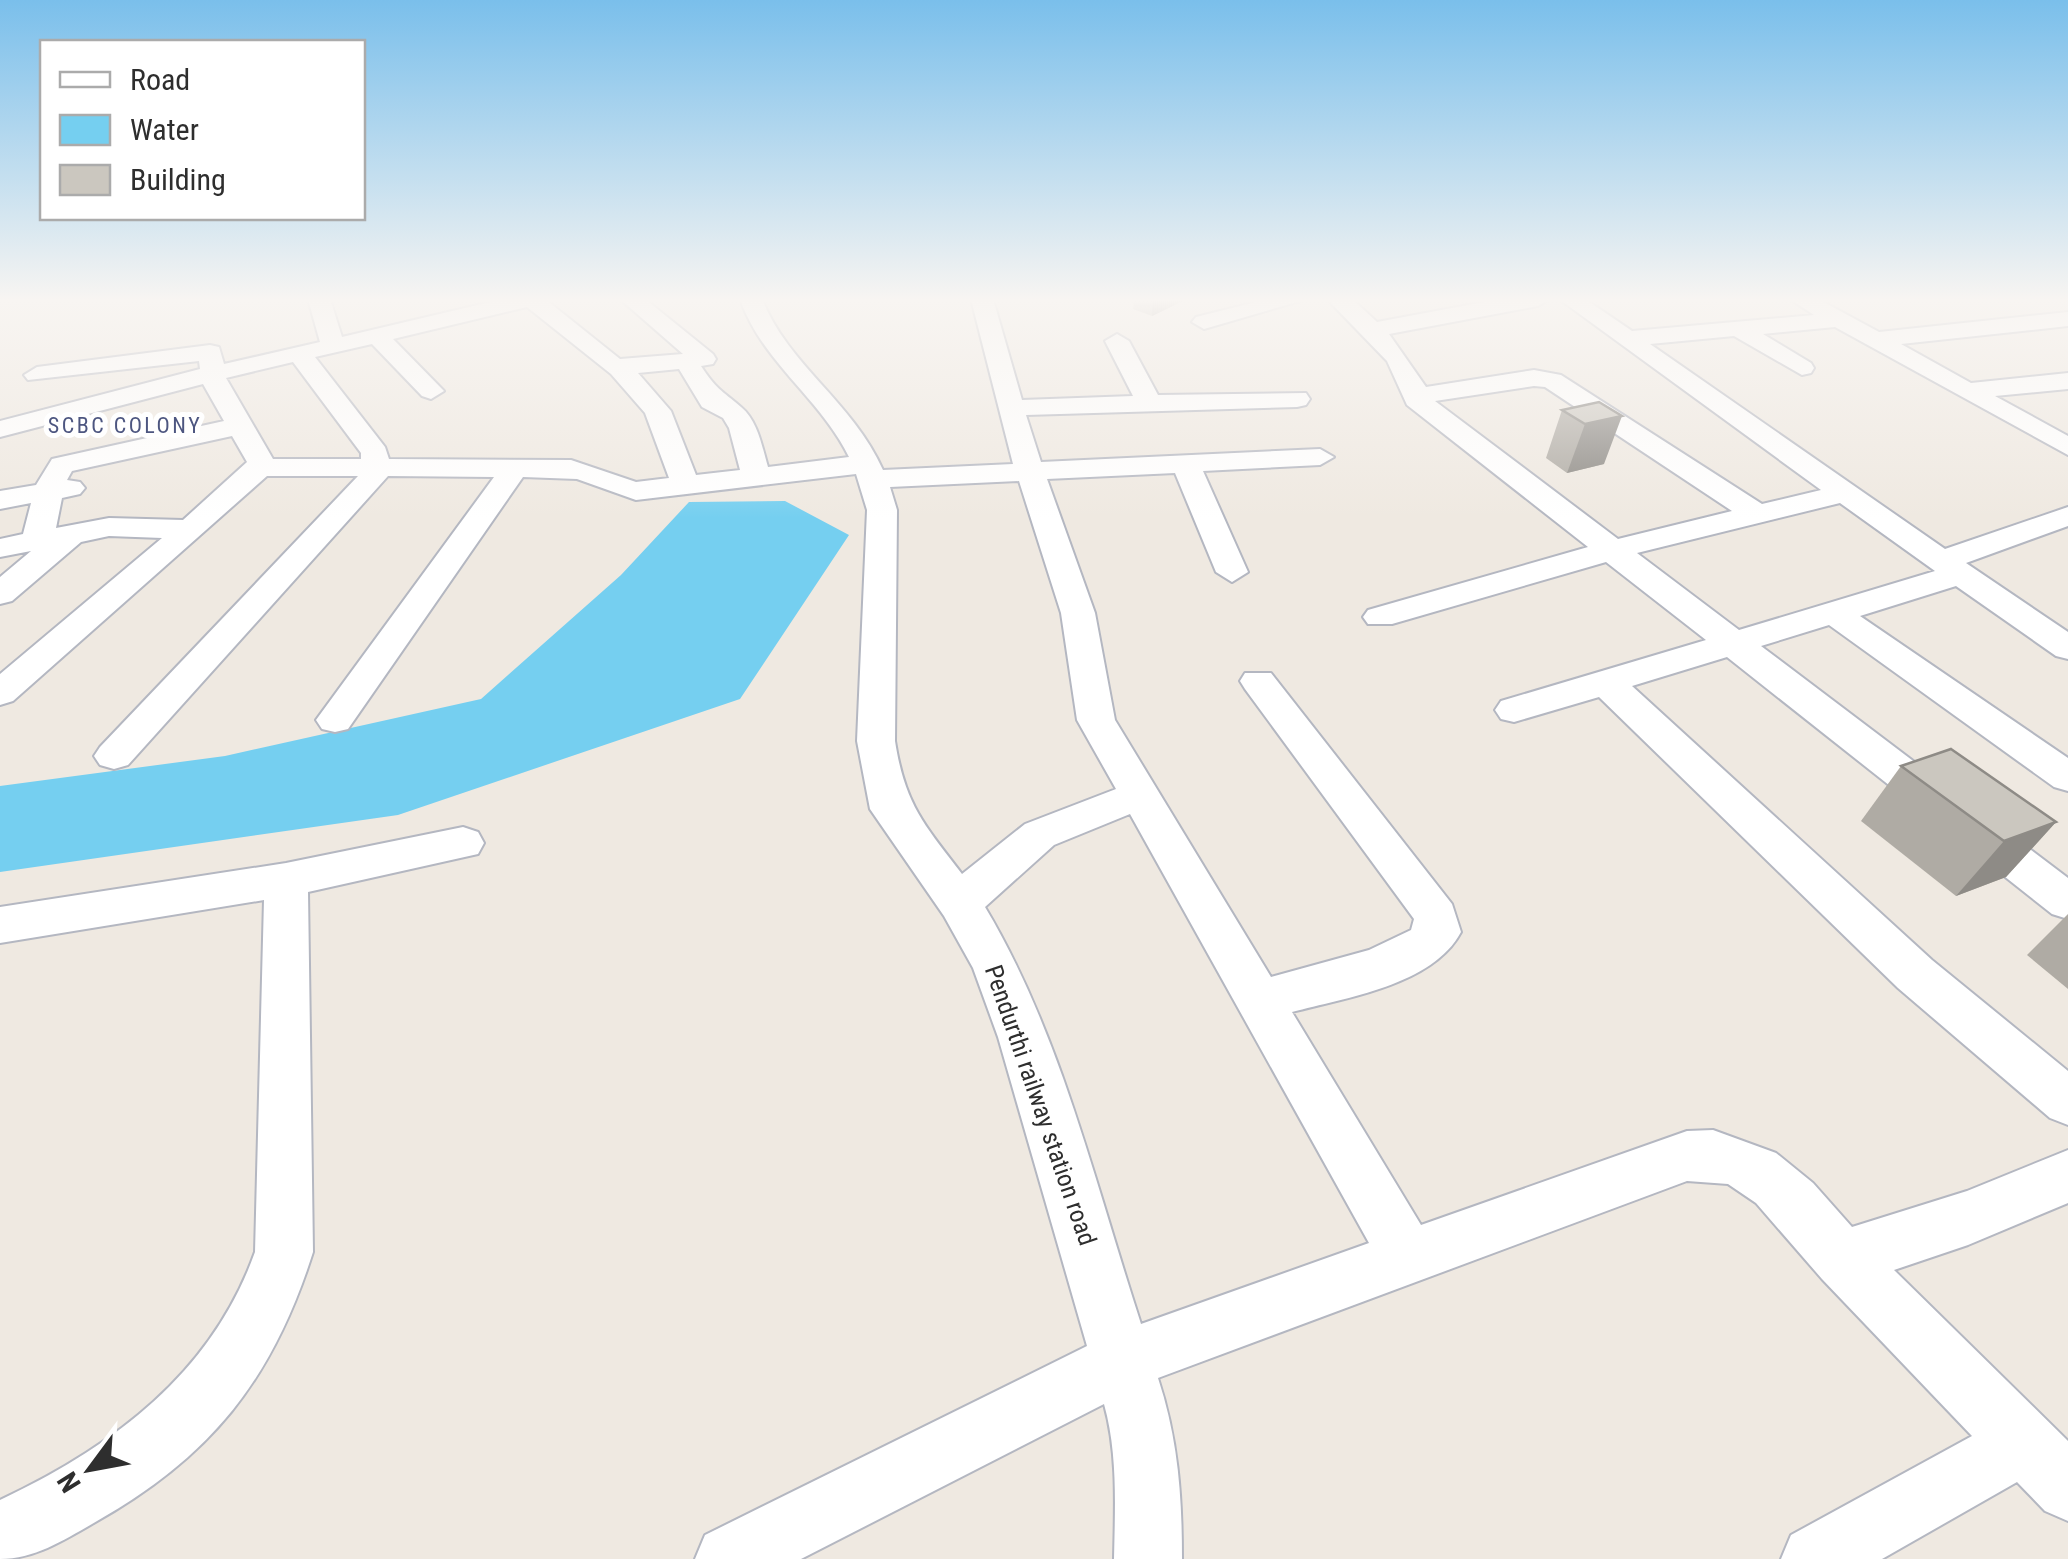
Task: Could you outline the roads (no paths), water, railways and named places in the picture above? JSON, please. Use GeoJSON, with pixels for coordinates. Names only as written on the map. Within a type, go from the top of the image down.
{"type":"FeatureCollection","features":[{"type":"Feature","properties":{"kind":"street"},"geometry":{"type":"LineString","coordinates":[[37,375],[60,372]]}},
{"type":"Feature","properties":{"kind":"street"},"geometry":{"type":"LineString","coordinates":[[213,372],[251,449]]}},
{"type":"Feature","properties":{"kind":"street"},"geometry":{"type":"LineString","coordinates":[[0,428],[101,400],[238,372]]}},
{"type":"Feature","properties":{"kind":"street"},"geometry":{"type":"LineString","coordinates":[[114,756],[355,501],[377,467],[376,453],[365,436],[314,372]]}},
{"type":"Feature","properties":{"kind":"street"},"geometry":{"type":"LineString","coordinates":[[412,372],[431,391]]}},
{"type":"Feature","properties":{"kind":"street"},"geometry":{"type":"LineString","coordinates":[[623,372],[658,411],[686,486]]}},
{"type":"Feature","properties":{"kind":"street"},"geometry":{"type":"LineString","coordinates":[[706,372],[711,401],[733,413],[743,428],[757,478]]}},
{"type":"Feature","properties":{"kind":"street","name":"Pendurthi railway station road"},"geometry":{"type":"LineString","coordinates":[[793,372],[816,389],[870,471],[882,510],[876,741],[881,779],[891,809],[960,904],[995,965],[1023,1037],[1143,1429],[1148,1559]]}},
{"type":"Feature","properties":{"kind":"street"},"geometry":{"type":"LineString","coordinates":[[1001,372],[1078,614],[1096,720],[1408,1258]]}},
{"type":"Feature","properties":{"kind":"street"},"geometry":{"type":"LineString","coordinates":[[1133,372],[1149,403]]}},
{"type":"Feature","properties":{"kind":"street"},"geometry":{"type":"LineString","coordinates":[[1407,372],[1422,390]]}},
{"type":"Feature","properties":{"kind":"street"},"geometry":{"type":"LineString","coordinates":[[1674,372],[2068,648]]}},
{"type":"Feature","properties":{"kind":"street"},"geometry":{"type":"LineString","coordinates":[[1933,372],[2068,447]]}},
{"type":"Feature","properties":{"kind":"street"},"geometry":{"type":"LineString","coordinates":[[1422,390],[1538,378],[1552,380],[1760,516]]}},
{"type":"Feature","properties":{"kind":"street"},"geometry":{"type":"LineString","coordinates":[[1967,390],[2068,381]]}},
{"type":"Feature","properties":{"kind":"street"},"geometry":{"type":"LineString","coordinates":[[1422,390],[1416,399],[1739,639],[2068,902]]}},
{"type":"Feature","properties":{"kind":"street"},"geometry":{"type":"LineString","coordinates":[[1010,408],[1297,399]]}},
{"type":"Feature","properties":{"kind":"street"},"geometry":{"type":"LineString","coordinates":[[0,694],[188,529],[251,449]]}},
{"type":"Feature","properties":{"kind":"street"},"geometry":{"type":"LineString","coordinates":[[0,500],[251,449],[377,467],[586,470],[636,491],[870,471],[1320,457]]}},
{"type":"Feature","properties":{"kind":"street"},"geometry":{"type":"LineString","coordinates":[[1185,462],[1232,572]]}},
{"type":"Feature","properties":{"kind":"street"},"geometry":{"type":"LineString","coordinates":[[335,720],[516,468]]}},
{"type":"Feature","properties":{"kind":"street"},"geometry":{"type":"LineString","coordinates":[[37,540],[50,492]]}},
{"type":"Feature","properties":{"kind":"street"},"geometry":{"type":"LineString","coordinates":[[1380,617],[1621,548],[1848,492]]}},
{"type":"Feature","properties":{"kind":"street"},"geometry":{"type":"LineString","coordinates":[[1514,710],[1834,613],[1951,568],[2068,516]]}},
{"type":"Feature","properties":{"kind":"street"},"geometry":{"type":"LineString","coordinates":[[0,548],[130,526],[188,529]]}},
{"type":"Feature","properties":{"kind":"street"},"geometry":{"type":"LineString","coordinates":[[0,594],[72,533]]}},
{"type":"Feature","properties":{"kind":"street"},"geometry":{"type":"LineString","coordinates":[[2007,606],[2068,622]]}},
{"type":"Feature","properties":{"kind":"street"},"geometry":{"type":"LineString","coordinates":[[1834,613],[2068,777]]}},
{"type":"Feature","properties":{"kind":"street"},"geometry":{"type":"LineString","coordinates":[[1739,639],[2068,881]]}},
{"type":"Feature","properties":{"kind":"street"},"geometry":{"type":"LineString","coordinates":[[1258,681],[1430,904],[1438,919],[1438,932],[1424,948],[1400,958],[1258,1001]]}},
{"type":"Feature","properties":{"kind":"street"},"geometry":{"type":"LineString","coordinates":[[1604,681],[1915,974],[2068,1102]]}},
{"type":"Feature","properties":{"kind":"street"},"geometry":{"type":"LineString","coordinates":[[960,904],[1038,832],[1061,820],[1138,797]]}},
{"type":"Feature","properties":{"kind":"street"},"geometry":{"type":"LineString","coordinates":[[0,925],[286,880],[463,843]]}},
{"type":"Feature","properties":{"kind":"street"},"geometry":{"type":"LineString","coordinates":[[0,1535],[87,1492],[154,1444],[230,1372],[272,1301],[284,1252],[286,880]]}},
{"type":"Feature","properties":{"kind":"street"},"geometry":{"type":"LineString","coordinates":[[729,1559],[1124,1360],[1408,1258],[1506,1218],[1687,1156],[1708,1153],[1736,1157],[1762,1173],[2068,1488]]}},
{"type":"Feature","properties":{"kind":"street"},"geometry":{"type":"LineString","coordinates":[[1842,1259],[1968,1218],[2068,1176]]}},
{"type":"Feature","properties":{"kind":"street"},"geometry":{"type":"LineString","coordinates":[[1815,1559],[2024,1443]]}},
{"type":"Feature","properties":{"kind":"water"},"geometry":{"type":"Polygon","coordinates":[[[785,501],[849,535],[740,699],[398,815],[0,872],[0,786],[225,756],[481,699],[621,575],[689,502],[785,501]]]}},
{"type":"Feature","properties":{"kind":"district","name":"SCBC COLONY"},"geometry":{"type":"Point","coordinates":[125,425]}}]}
